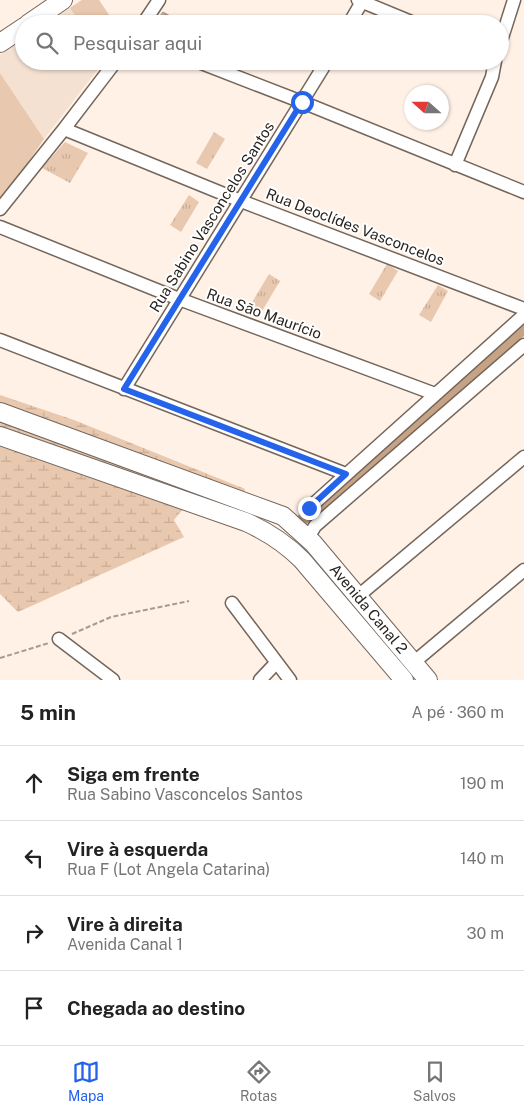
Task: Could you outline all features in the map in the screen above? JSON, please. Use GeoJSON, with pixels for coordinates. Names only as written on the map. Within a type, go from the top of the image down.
{"type":"FeatureCollection","features":[{"type":"Feature","properties":{"kind":"main road"},"geometry":{"type":"LineString","coordinates":[[41,15],[62,0]]}},
{"type":"Feature","properties":{"kind":"main road"},"geometry":{"type":"LineString","coordinates":[[0,43],[15,33]]}},
{"type":"Feature","properties":{"kind":"main road","name":"Avenida Canal 2"},"geometry":{"type":"LineString","coordinates":[[0,412],[283,516],[308,538],[428,680]]}},
{"type":"Feature","properties":{"kind":"main road","name":"Avenida Canal 2"},"geometry":{"type":"LineString","coordinates":[[0,436],[246,522],[269,533],[288,546],[345,609],[404,680]]}},
{"type":"Feature","properties":{"kind":"street"},"geometry":{"type":"LineString","coordinates":[[149,15],[159,0]]}},
{"type":"Feature","properties":{"kind":"street"},"geometry":{"type":"LineString","coordinates":[[354,15],[361,0],[395,15]]}},
{"type":"Feature","properties":{"kind":"street"},"geometry":{"type":"LineString","coordinates":[[509,16],[514,0]]}},
{"type":"Feature","properties":{"kind":"street"},"geometry":{"type":"LineString","coordinates":[[0,209],[109,70]]}},
{"type":"Feature","properties":{"kind":"street"},"geometry":{"type":"LineString","coordinates":[[219,70],[524,192]]}},
{"type":"Feature","properties":{"kind":"street","name":"Rua Sabino Vasconcelos Santos"},"geometry":{"type":"LineString","coordinates":[[124,389],[321,70]]}},
{"type":"Feature","properties":{"kind":"street"},"geometry":{"type":"LineString","coordinates":[[455,165],[492,78],[493,70]]}},
{"type":"Feature","properties":{"kind":"street","name":"Rua Deoclídes Vasconcelos"},"geometry":{"type":"LineString","coordinates":[[64,129],[241,201],[524,309]]}},
{"type":"Feature","properties":{"kind":"street","name":"Rua São Maurício"},"geometry":{"type":"LineString","coordinates":[[0,227],[179,300],[435,394]]}},
{"type":"Feature","properties":{"kind":"street"},"geometry":{"type":"LineString","coordinates":[[309,508],[524,315]]}},
{"type":"Feature","properties":{"kind":"street"},"geometry":{"type":"LineString","coordinates":[[0,340],[346,474]]}},
{"type":"Feature","properties":{"kind":"street"},"geometry":{"type":"LineString","coordinates":[[308,538],[315,526],[524,345]]}},
{"type":"Feature","properties":{"kind":"street"},"geometry":{"type":"LineString","coordinates":[[357,597],[524,457]]}},
{"type":"Feature","properties":{"kind":"street"},"geometry":{"type":"LineString","coordinates":[[413,663],[524,570]]}},
{"type":"Feature","properties":{"kind":"street"},"geometry":{"type":"LineString","coordinates":[[232,602],[290,680]]}},
{"type":"Feature","properties":{"kind":"street"},"geometry":{"type":"LineString","coordinates":[[59,639],[114,680]]}},
{"type":"Feature","properties":{"kind":"street"},"geometry":{"type":"LineString","coordinates":[[260,680],[276,663]]}},
{"type":"Feature","properties":{"kind":"path"},"geometry":{"type":"LineString","coordinates":[[0,658],[59,639],[111,617],[190,601]]}},
{"type":"Feature","properties":{"kind":"shaded area"},"geometry":{"type":"Polygon","coordinates":[[[82,0],[99,0],[109,15],[60,15],[82,0]]]}},
{"type":"Feature","properties":{"kind":"shaded area"},"geometry":{"type":"Polygon","coordinates":[[[15,45],[15,70],[97,70],[44,139],[0,73],[0,55],[15,45]]]}},
{"type":"Feature","properties":{"kind":"green space"},"geometry":{"type":"Polygon","coordinates":[[[82,0],[99,0],[109,15],[75,15],[70,8],[82,0]]]}},
{"type":"Feature","properties":{"kind":"green space"},"geometry":{"type":"Polygon","coordinates":[[[0,73],[44,139],[0,203],[0,73]]]}},
{"type":"Feature","properties":{"kind":"green space"},"geometry":{"type":"Polygon","coordinates":[[[214,132],[225,139],[207,169],[196,163],[214,132]]]}},
{"type":"Feature","properties":{"kind":"green space"},"geometry":{"type":"Polygon","coordinates":[[[65,142],[88,153],[70,183],[42,168],[65,142]]]}},
{"type":"Feature","properties":{"kind":"green space"},"geometry":{"type":"Polygon","coordinates":[[[189,195],[199,202],[181,232],[170,225],[189,195]]]}},
{"type":"Feature","properties":{"kind":"green space"},"geometry":{"type":"Polygon","coordinates":[[[387,264],[398,271],[380,301],[369,294],[387,264]]]}},
{"type":"Feature","properties":{"kind":"green space"},"geometry":{"type":"Polygon","coordinates":[[[269,274],[280,281],[262,311],[251,304],[269,274]]]}},
{"type":"Feature","properties":{"kind":"green space"},"geometry":{"type":"Polygon","coordinates":[[[438,285],[448,291],[431,322],[419,315],[438,285]]]}},
{"type":"Feature","properties":{"kind":"green space"},"geometry":{"type":"Polygon","coordinates":[[[0,395],[74,420],[245,489],[243,515],[218,522],[191,499],[174,520],[184,537],[18,612],[0,594],[0,395]]]}},
{"type":"Feature","properties":{"kind":"waterway"},"geometry":{"type":"LineString","coordinates":[[303,519],[343,489],[524,328]]}},
{"type":"Feature","properties":{"kind":"route"},"geometry":{"type":"LineString","coordinates":[[302,102],[124,389],[346,474],[309,508]]}}]}
